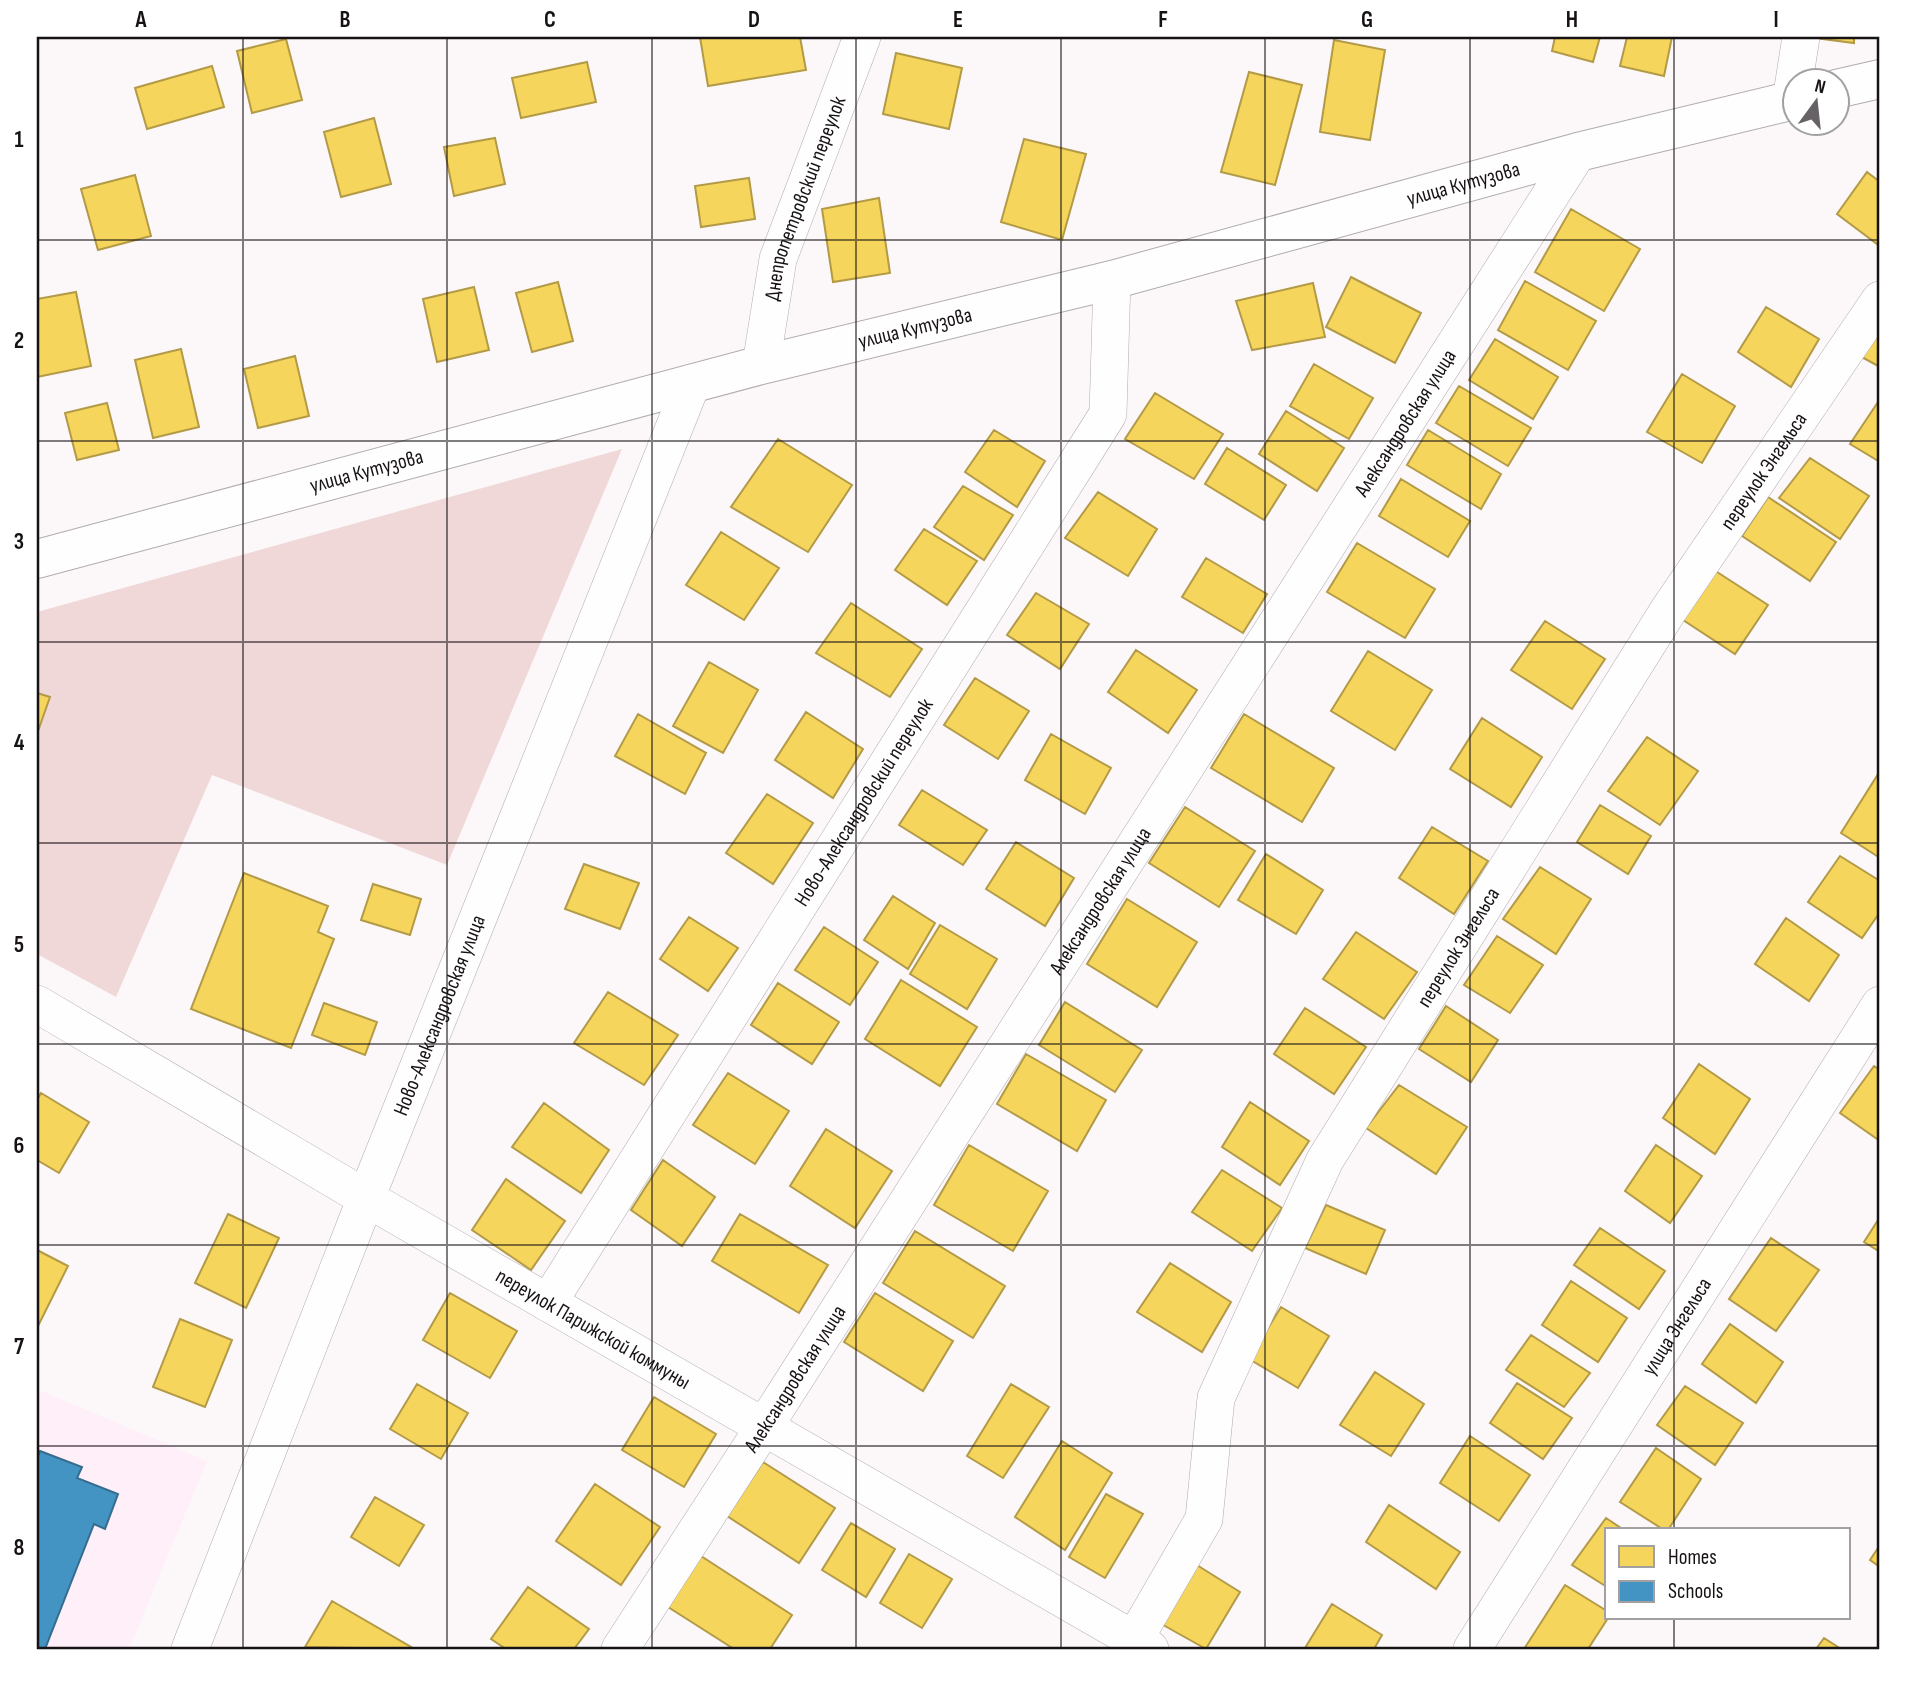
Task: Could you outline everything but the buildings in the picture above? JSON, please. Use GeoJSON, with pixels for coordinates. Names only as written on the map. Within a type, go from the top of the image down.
{"type":"FeatureCollection","features":[{"type":"Feature","properties":{"kind":"main road"},"geometry":{"type":"LineString","coordinates":[[1850,86],[1880,79]]}},
{"type":"Feature","properties":{"kind":"main road","name":"улица Кутузова"},"geometry":{"type":"LineString","coordinates":[[37,559],[692,383],[1112,280],[1578,152],[1780,103]]}},
{"type":"Feature","properties":{"kind":"street","name":"Днепропетровский переулок"},"geometry":{"type":"LineString","coordinates":[[761,365],[778,259],[862,37]]}},
{"type":"Feature","properties":{"kind":"street"},"geometry":{"type":"LineString","coordinates":[[1797,66],[1801,37]]}},
{"type":"Feature","properties":{"kind":"street","name":"Александровская улица"},"geometry":{"type":"LineString","coordinates":[[620,1649],[1578,152]]}},
{"type":"Feature","properties":{"kind":"street","name":"Ново-Александровский переулок"},"geometry":{"type":"LineString","coordinates":[[548,1303],[1108,414],[1112,280]]}},
{"type":"Feature","properties":{"kind":"street","name":"переулок Энгельса"},"geometry":{"type":"LineString","coordinates":[[1142,1645],[1204,1519],[1216,1398],[1325,1160],[1668,611],[1880,300]]}},
{"type":"Feature","properties":{"kind":"street","name":"Ново-Александровская улица"},"geometry":{"type":"LineString","coordinates":[[190,1649],[366,1198],[692,383]]}},
{"type":"Feature","properties":{"kind":"street","name":"переулок Парижской коммуны"},"geometry":{"type":"LineString","coordinates":[[37,1004],[366,1198],[1142,1645]]}},
{"type":"Feature","properties":{"kind":"street","name":"улица Энгельса"},"geometry":{"type":"LineString","coordinates":[[1472,1649],[1880,1005]]}},
{"type":"Feature","properties":{"kind":"shaded area"},"geometry":{"type":"Polygon","coordinates":[[[622,449],[447,865],[212,775],[116,997],[37,954],[37,612],[622,449]]]}},
{"type":"Feature","properties":{"kind":"shaded area"},"geometry":{"type":"Polygon","coordinates":[[[37,1389],[207,1461],[129,1649],[37,1649],[37,1389]]]}}]}
